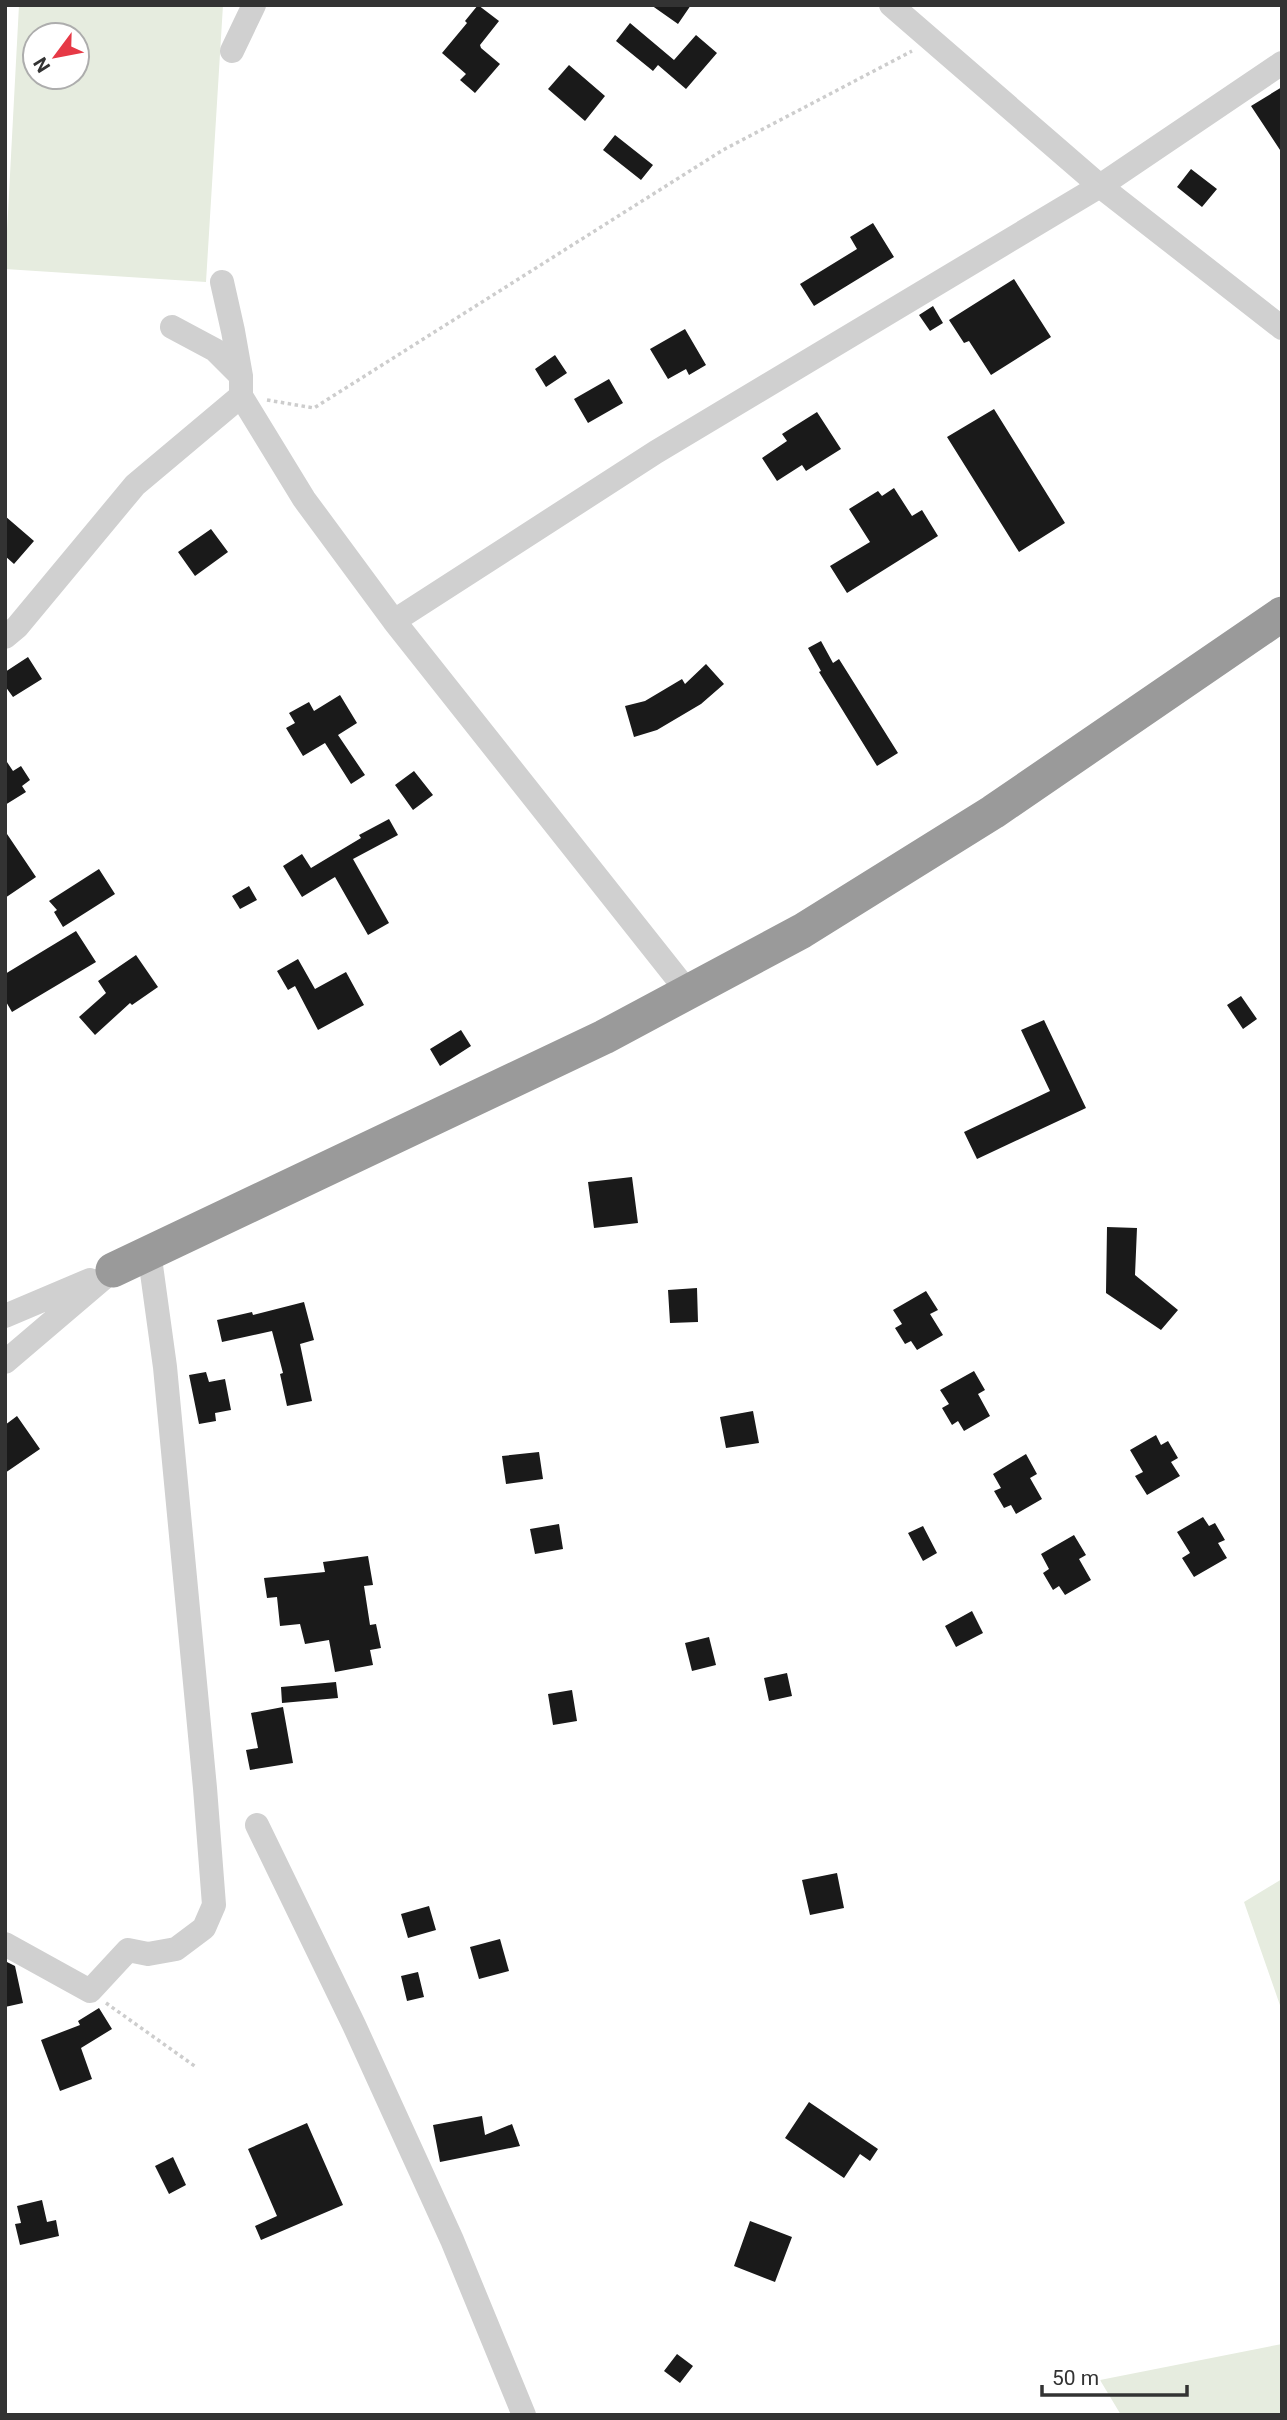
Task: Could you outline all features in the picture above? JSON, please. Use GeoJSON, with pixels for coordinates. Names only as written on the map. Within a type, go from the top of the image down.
{"type":"FeatureCollection","features":[{"type":"Feature","properties":{"kind":"highway"},"geometry":{"type":"LineString","coordinates":[[113,1270],[604,1037],[802,931],[1004,804],[1282,614]]}},
{"type":"Feature","properties":{"kind":"street"},"geometry":{"type":"LineString","coordinates":[[232,51],[254,5]]}},
{"type":"Feature","properties":{"kind":"street"},"geometry":{"type":"LineString","coordinates":[[891,5],[1100,186],[1282,328]]}},
{"type":"Feature","properties":{"kind":"street"},"geometry":{"type":"LineString","coordinates":[[394,621],[656,452],[1100,186],[1282,63]]}},
{"type":"Feature","properties":{"kind":"street"},"geometry":{"type":"LineString","coordinates":[[222,282],[241,386]]}},
{"type":"Feature","properties":{"kind":"street"},"geometry":{"type":"LineString","coordinates":[[172,327],[215,350],[241,386],[304,499],[394,621],[688,992]]}},
{"type":"Feature","properties":{"kind":"street"},"geometry":{"type":"LineString","coordinates":[[9,628],[135,485],[241,386]]}},
{"type":"Feature","properties":{"kind":"street"},"geometry":{"type":"LineString","coordinates":[[5,1944],[90,1991],[128,1950],[148,1954],[176,1949],[204,1928],[214,1905],[165,1367],[149,1251]]}},
{"type":"Feature","properties":{"kind":"street"},"geometry":{"type":"LineString","coordinates":[[5,1317],[113,1270]]}},
{"type":"Feature","properties":{"kind":"street"},"geometry":{"type":"LineString","coordinates":[[5,1362],[113,1270]]}},
{"type":"Feature","properties":{"kind":"street"},"geometry":{"type":"LineString","coordinates":[[257,1825],[441,2216],[524,2415]]}},
{"type":"Feature","properties":{"kind":"path"},"geometry":{"type":"LineString","coordinates":[[241,386],[314,408],[723,150],[932,40]]}},
{"type":"Feature","properties":{"kind":"path"},"geometry":{"type":"LineString","coordinates":[[90,1991],[196,2067]]}},
{"type":"Feature","properties":{"kind":"shaded area"},"geometry":{"type":"Polygon","coordinates":[[[19,5],[223,5],[206,282],[5,269],[19,5]]]}},
{"type":"Feature","properties":{"kind":"shaded area"},"geometry":{"type":"Polygon","coordinates":[[[1282,1879],[1282,2011],[1244,1902],[1282,1879]]]}},
{"type":"Feature","properties":{"kind":"shaded area"},"geometry":{"type":"Polygon","coordinates":[[[1282,2344],[1282,2415],[1121,2415],[1100,2380],[1282,2344]]]}},
{"type":"Feature","properties":{"kind":"building"},"geometry":{"type":"Polygon","coordinates":[[[478,5],[499,21],[480,45],[500,64],[475,93],[460,80],[466,74],[442,53],[478,5]]]}},
{"type":"Feature","properties":{"kind":"building"},"geometry":{"type":"Polygon","coordinates":[[[651,5],[691,5],[678,24],[651,5]]]}},
{"type":"Feature","properties":{"kind":"building"},"geometry":{"type":"Polygon","coordinates":[[[630,23],[674,60],[696,35],[717,53],[686,89],[658,65],[653,71],[616,41],[630,23]]]}},
{"type":"Feature","properties":{"kind":"building"},"geometry":{"type":"Polygon","coordinates":[[[569,65],[605,96],[585,121],[548,89],[569,65]]]}},
{"type":"Feature","properties":{"kind":"building"},"geometry":{"type":"Polygon","coordinates":[[[1282,87],[1282,153],[1251,106],[1282,87]]]}},
{"type":"Feature","properties":{"kind":"building"},"geometry":{"type":"Polygon","coordinates":[[[615,135],[653,165],[641,180],[603,150],[615,135]]]}},
{"type":"Feature","properties":{"kind":"building"},"geometry":{"type":"Polygon","coordinates":[[[1191,169],[1217,189],[1202,207],[1177,187],[1191,169]]]}},
{"type":"Feature","properties":{"kind":"building"},"geometry":{"type":"Polygon","coordinates":[[[873,223],[894,257],[814,306],[800,284],[857,249],[850,237],[873,223]]]}},
{"type":"Feature","properties":{"kind":"building"},"geometry":{"type":"Polygon","coordinates":[[[1014,279],[1051,337],[991,375],[969,341],[964,343],[949,320],[1014,279]]]}},
{"type":"Feature","properties":{"kind":"building"},"geometry":{"type":"Polygon","coordinates":[[[933,306],[943,323],[930,331],[919,315],[933,306]]]}},
{"type":"Feature","properties":{"kind":"building"},"geometry":{"type":"Polygon","coordinates":[[[685,329],[706,365],[689,375],[686,369],[668,379],[650,349],[685,329]]]}},
{"type":"Feature","properties":{"kind":"building"},"geometry":{"type":"Polygon","coordinates":[[[555,355],[567,373],[546,387],[535,369],[555,355]]]}},
{"type":"Feature","properties":{"kind":"building"},"geometry":{"type":"Polygon","coordinates":[[[609,379],[623,403],[588,423],[574,399],[609,379]]]}},
{"type":"Feature","properties":{"kind":"building"},"geometry":{"type":"Polygon","coordinates":[[[994,409],[1065,523],[1019,552],[947,437],[994,409]]]}},
{"type":"Feature","properties":{"kind":"building"},"geometry":{"type":"Polygon","coordinates":[[[817,412],[841,449],[806,471],[802,465],[777,481],[762,458],[787,441],[782,434],[817,412]]]}},
{"type":"Feature","properties":{"kind":"building"},"geometry":{"type":"Polygon","coordinates":[[[894,488],[912,516],[922,510],[938,536],[847,593],[830,566],[870,542],[849,509],[878,491],[882,496],[894,488]]]}},
{"type":"Feature","properties":{"kind":"building"},"geometry":{"type":"Polygon","coordinates":[[[5,516],[34,541],[14,564],[5,556],[5,516]]]}},
{"type":"Feature","properties":{"kind":"building"},"geometry":{"type":"Polygon","coordinates":[[[211,529],[228,552],[195,576],[178,552],[211,529]]]}},
{"type":"Feature","properties":{"kind":"building"},"geometry":{"type":"Polygon","coordinates":[[[821,641],[833,663],[839,659],[898,753],[877,766],[819,672],[821,671],[808,648],[821,641]]]}},
{"type":"Feature","properties":{"kind":"building"},"geometry":{"type":"Polygon","coordinates":[[[28,657],[42,679],[13,697],[5,686],[5,672],[28,657]]]}},
{"type":"Feature","properties":{"kind":"building"},"geometry":{"type":"Polygon","coordinates":[[[706,664],[724,684],[701,704],[657,730],[634,737],[625,706],[645,701],[682,679],[685,684],[706,664]]]}},
{"type":"Feature","properties":{"kind":"building"},"geometry":{"type":"Polygon","coordinates":[[[340,695],[357,723],[338,735],[365,775],[351,784],[325,743],[303,756],[286,728],[295,723],[289,713],[309,702],[314,711],[340,695]]]}},
{"type":"Feature","properties":{"kind":"building"},"geometry":{"type":"Polygon","coordinates":[[[5,759],[13,771],[21,766],[30,780],[22,786],[26,792],[5,805],[5,759]]]}},
{"type":"Feature","properties":{"kind":"building"},"geometry":{"type":"Polygon","coordinates":[[[414,771],[433,795],[413,810],[395,785],[414,771]]]}},
{"type":"Feature","properties":{"kind":"building"},"geometry":{"type":"Polygon","coordinates":[[[389,819],[398,835],[353,859],[389,923],[368,935],[335,877],[302,897],[283,866],[302,854],[311,868],[361,838],[359,835],[389,819]]]}},
{"type":"Feature","properties":{"kind":"building"},"geometry":{"type":"Polygon","coordinates":[[[5,831],[36,877],[5,898],[5,831]]]}},
{"type":"Feature","properties":{"kind":"building"},"geometry":{"type":"Polygon","coordinates":[[[99,869],[115,894],[63,927],[54,912],[57,910],[49,901],[99,869]]]}},
{"type":"Feature","properties":{"kind":"building"},"geometry":{"type":"Polygon","coordinates":[[[249,886],[257,900],[240,909],[232,896],[249,886]]]}},
{"type":"Feature","properties":{"kind":"building"},"geometry":{"type":"Polygon","coordinates":[[[76,931],[96,962],[12,1012],[5,1000],[5,974],[76,931]]]}},
{"type":"Feature","properties":{"kind":"building"},"geometry":{"type":"Polygon","coordinates":[[[136,955],[158,987],[132,1005],[130,1003],[95,1035],[79,1017],[106,993],[98,981],[136,955]]]}},
{"type":"Feature","properties":{"kind":"building"},"geometry":{"type":"Polygon","coordinates":[[[298,959],[315,989],[346,972],[364,1005],[318,1030],[295,986],[288,990],[277,971],[298,959]]]}},
{"type":"Feature","properties":{"kind":"building"},"geometry":{"type":"Polygon","coordinates":[[[1241,996],[1257,1019],[1243,1029],[1227,1005],[1241,996]]]}},
{"type":"Feature","properties":{"kind":"building"},"geometry":{"type":"Polygon","coordinates":[[[1044,1020],[1086,1108],[977,1159],[964,1132],[1050,1091],[1021,1030],[1044,1020]]]}},
{"type":"Feature","properties":{"kind":"building"},"geometry":{"type":"Polygon","coordinates":[[[461,1030],[471,1046],[440,1066],[430,1049],[461,1030]]]}},
{"type":"Feature","properties":{"kind":"building"},"geometry":{"type":"Polygon","coordinates":[[[632,1177],[638,1223],[594,1228],[588,1182],[632,1177]]]}},
{"type":"Feature","properties":{"kind":"building"},"geometry":{"type":"Polygon","coordinates":[[[1107,1227],[1137,1228],[1135,1275],[1178,1310],[1161,1330],[1106,1293],[1107,1227]]]}},
{"type":"Feature","properties":{"kind":"building"},"geometry":{"type":"Polygon","coordinates":[[[697,1288],[698,1322],[670,1323],[668,1290],[697,1288]]]}},
{"type":"Feature","properties":{"kind":"building"},"geometry":{"type":"Polygon","coordinates":[[[926,1291],[938,1310],[930,1314],[943,1335],[917,1350],[911,1341],[905,1344],[895,1328],[902,1324],[893,1310],[926,1291]]]}},
{"type":"Feature","properties":{"kind":"building"},"geometry":{"type":"Polygon","coordinates":[[[304,1302],[314,1340],[300,1344],[312,1401],[287,1406],[280,1374],[283,1373],[272,1331],[222,1342],[217,1320],[252,1312],[253,1315],[304,1302]]]}},
{"type":"Feature","properties":{"kind":"building"},"geometry":{"type":"Polygon","coordinates":[[[974,1371],[985,1390],[978,1394],[990,1416],[964,1431],[958,1421],[952,1425],[942,1408],[949,1404],[940,1390],[974,1371]]]}},
{"type":"Feature","properties":{"kind":"building"},"geometry":{"type":"Polygon","coordinates":[[[206,1372],[209,1382],[225,1379],[231,1410],[215,1413],[216,1421],[199,1424],[189,1375],[206,1372]]]}},
{"type":"Feature","properties":{"kind":"building"},"geometry":{"type":"Polygon","coordinates":[[[753,1411],[759,1443],[726,1448],[720,1417],[753,1411]]]}},
{"type":"Feature","properties":{"kind":"building"},"geometry":{"type":"Polygon","coordinates":[[[17,1416],[40,1449],[5,1473],[5,1425],[17,1416]]]}},
{"type":"Feature","properties":{"kind":"building"},"geometry":{"type":"Polygon","coordinates":[[[1156,1435],[1161,1445],[1168,1441],[1178,1458],[1171,1462],[1180,1476],[1147,1495],[1135,1476],[1143,1472],[1130,1450],[1156,1435]]]}},
{"type":"Feature","properties":{"kind":"building"},"geometry":{"type":"Polygon","coordinates":[[[539,1452],[543,1479],[506,1484],[502,1456],[539,1452]]]}},
{"type":"Feature","properties":{"kind":"building"},"geometry":{"type":"Polygon","coordinates":[[[1026,1454],[1037,1474],[1030,1478],[1042,1499],[1016,1514],[1011,1505],[1004,1508],[994,1491],[1001,1488],[993,1474],[1026,1454]]]}},
{"type":"Feature","properties":{"kind":"building"},"geometry":{"type":"Polygon","coordinates":[[[1203,1517],[1209,1526],[1215,1523],[1225,1540],[1218,1543],[1227,1558],[1194,1577],[1182,1558],[1190,1553],[1177,1532],[1203,1517]]]}},
{"type":"Feature","properties":{"kind":"building"},"geometry":{"type":"Polygon","coordinates":[[[559,1524],[563,1549],[535,1554],[530,1529],[559,1524]]]}},
{"type":"Feature","properties":{"kind":"building"},"geometry":{"type":"Polygon","coordinates":[[[923,1526],[937,1553],[923,1561],[908,1533],[923,1526]]]}},
{"type":"Feature","properties":{"kind":"building"},"geometry":{"type":"Polygon","coordinates":[[[1074,1535],[1086,1555],[1079,1559],[1091,1580],[1065,1595],[1059,1586],[1053,1590],[1043,1573],[1049,1569],[1041,1554],[1074,1535]]]}},
{"type":"Feature","properties":{"kind":"building"},"geometry":{"type":"Polygon","coordinates":[[[368,1556],[373,1585],[364,1586],[370,1625],[376,1624],[381,1648],[370,1650],[373,1665],[335,1672],[329,1640],[305,1644],[300,1624],[280,1626],[277,1597],[267,1598],[264,1578],[325,1572],[323,1562],[368,1556]]]}},
{"type":"Feature","properties":{"kind":"building"},"geometry":{"type":"Polygon","coordinates":[[[972,1611],[983,1633],[956,1647],[945,1626],[972,1611]]]}},
{"type":"Feature","properties":{"kind":"building"},"geometry":{"type":"Polygon","coordinates":[[[709,1637],[716,1665],[692,1671],[685,1643],[709,1637]]]}},
{"type":"Feature","properties":{"kind":"building"},"geometry":{"type":"Polygon","coordinates":[[[787,1673],[792,1696],[769,1701],[764,1678],[787,1673]]]}},
{"type":"Feature","properties":{"kind":"building"},"geometry":{"type":"Polygon","coordinates":[[[336,1682],[338,1698],[282,1703],[281,1687],[336,1682]]]}},
{"type":"Feature","properties":{"kind":"building"},"geometry":{"type":"Polygon","coordinates":[[[572,1690],[577,1721],[553,1725],[548,1694],[572,1690]]]}},
{"type":"Feature","properties":{"kind":"building"},"geometry":{"type":"Polygon","coordinates":[[[283,1707],[293,1763],[250,1770],[246,1750],[258,1748],[251,1713],[283,1707]]]}},
{"type":"Feature","properties":{"kind":"building"},"geometry":{"type":"Polygon","coordinates":[[[837,1873],[844,1908],[810,1915],[802,1880],[837,1873]]]}},
{"type":"Feature","properties":{"kind":"building"},"geometry":{"type":"Polygon","coordinates":[[[429,1906],[436,1930],[408,1938],[401,1914],[429,1906]]]}},
{"type":"Feature","properties":{"kind":"building"},"geometry":{"type":"Polygon","coordinates":[[[500,1939],[509,1971],[479,1979],[470,1947],[500,1939]]]}},
{"type":"Feature","properties":{"kind":"building"},"geometry":{"type":"Polygon","coordinates":[[[5,1961],[15,1966],[23,2003],[5,2007],[5,1961]]]}},
{"type":"Feature","properties":{"kind":"building"},"geometry":{"type":"Polygon","coordinates":[[[418,1972],[424,1997],[407,2001],[401,1976],[418,1972]]]}},
{"type":"Feature","properties":{"kind":"building"},"geometry":{"type":"Polygon","coordinates":[[[99,2008],[112,2029],[81,2048],[92,2079],[60,2091],[41,2040],[80,2025],[78,2021],[99,2008]]]}},
{"type":"Feature","properties":{"kind":"building"},"geometry":{"type":"Polygon","coordinates":[[[809,2102],[878,2149],[870,2161],[860,2154],[844,2178],[785,2138],[809,2102]]]}},
{"type":"Feature","properties":{"kind":"building"},"geometry":{"type":"Polygon","coordinates":[[[482,2116],[485,2135],[512,2124],[520,2146],[440,2162],[433,2125],[482,2116]]]}},
{"type":"Feature","properties":{"kind":"building"},"geometry":{"type":"Polygon","coordinates":[[[307,2123],[343,2205],[261,2240],[255,2226],[277,2216],[248,2149],[307,2123]]]}},
{"type":"Feature","properties":{"kind":"building"},"geometry":{"type":"Polygon","coordinates":[[[173,2157],[186,2185],[169,2194],[155,2166],[173,2157]]]}},
{"type":"Feature","properties":{"kind":"building"},"geometry":{"type":"Polygon","coordinates":[[[42,2200],[47,2222],[56,2220],[59,2236],[20,2245],[15,2224],[21,2223],[17,2206],[42,2200]]]}},
{"type":"Feature","properties":{"kind":"building"},"geometry":{"type":"Polygon","coordinates":[[[750,2221],[792,2237],[775,2282],[734,2266],[750,2221]]]}},
{"type":"Feature","properties":{"kind":"building"},"geometry":{"type":"Polygon","coordinates":[[[677,2354],[693,2366],[680,2383],[664,2371],[677,2354]]]}}]}
